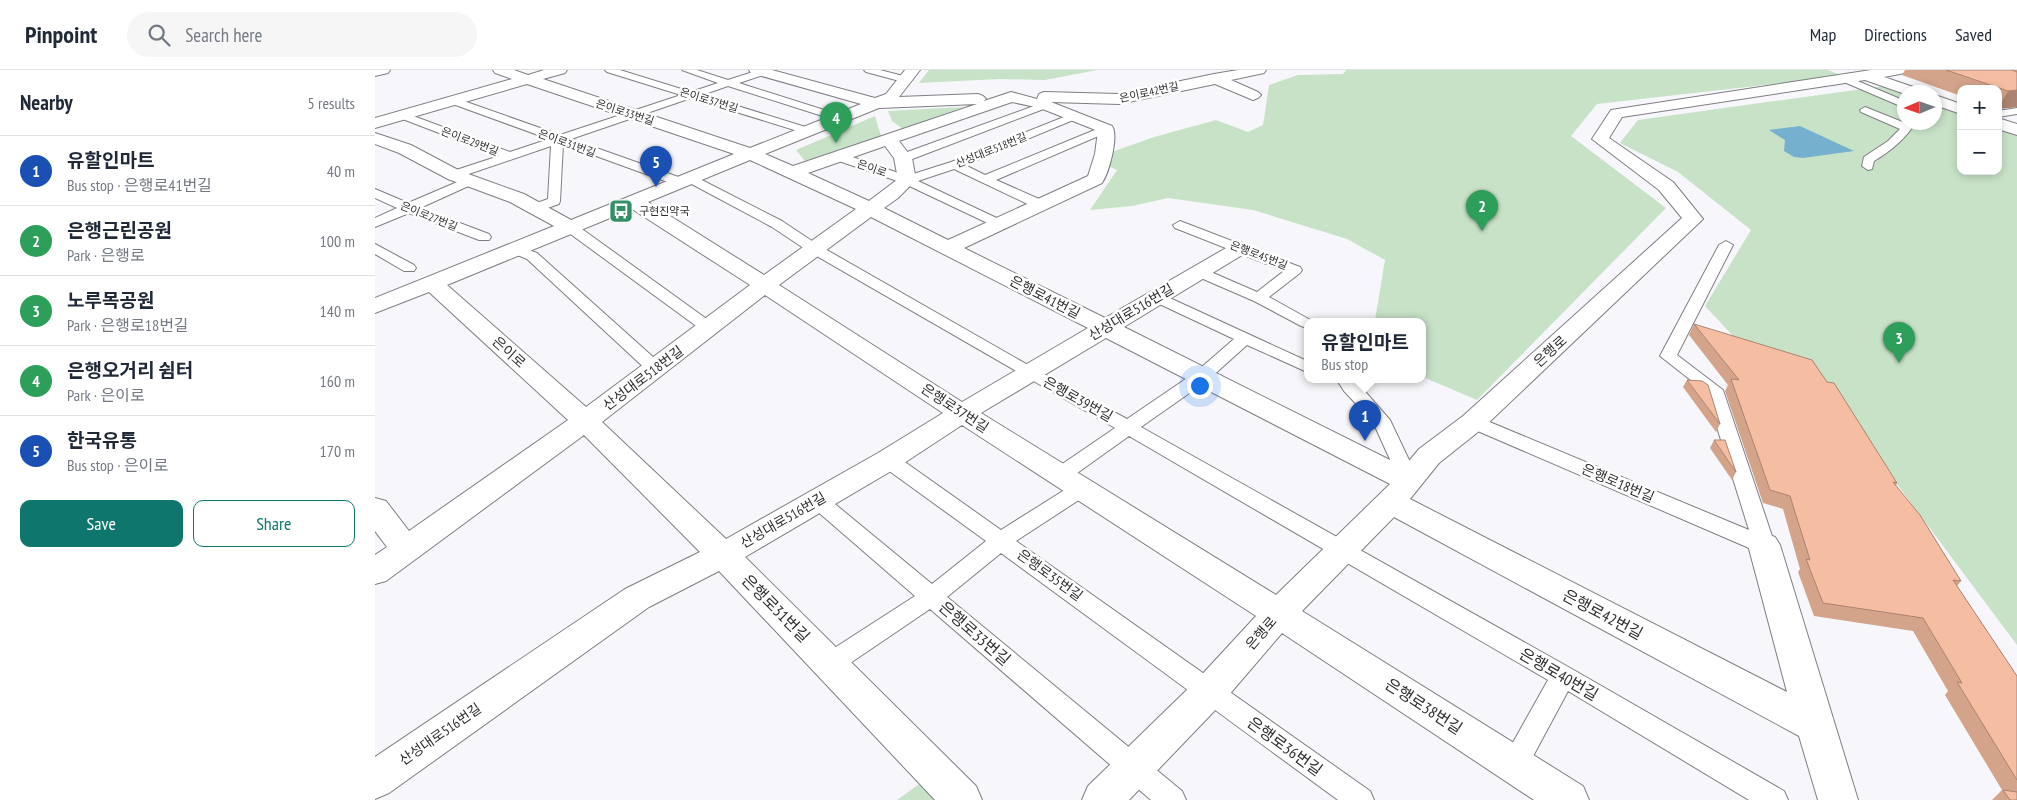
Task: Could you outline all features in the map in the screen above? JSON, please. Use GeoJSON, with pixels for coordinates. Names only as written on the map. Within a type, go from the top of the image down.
{"type":"FeatureCollection","features":[{"type":"Feature","properties":{"kind":"street","name":"은이로33번길"},"geometry":{"type":"LineString","coordinates":[[500,70],[751,154]]}},
{"type":"Feature","properties":{"kind":"street"},"geometry":{"type":"LineString","coordinates":[[375,123],[560,70]]}},
{"type":"Feature","properties":{"kind":"street","name":"은이로42번길"},"geometry":{"type":"LineString","coordinates":[[875,104],[1011,97],[1119,99],[1259,70]]}},
{"type":"Feature","properties":{"kind":"street","name":"은행로"},"geometry":{"type":"LineString","coordinates":[[1102,800],[1209,692],[1279,613],[1343,552],[1400,492],[1429,456],[1473,422],[1693,219],[1666,186],[1600,140],[1617,113],[1855,75],[1900,70]]}},
{"type":"Feature","properties":{"kind":"street"},"geometry":{"type":"LineString","coordinates":[[760,71],[875,104]]}},
{"type":"Feature","properties":{"kind":"street"},"geometry":{"type":"LineString","coordinates":[[375,306],[432,283],[523,253],[571,227],[875,104],[891,97],[910,75]]}},
{"type":"Feature","properties":{"kind":"street"},"geometry":{"type":"LineString","coordinates":[[1855,75],[1897,87]]}},
{"type":"Feature","properties":{"kind":"street"},"geometry":{"type":"LineString","coordinates":[[1214,78],[1253,96]]}},
{"type":"Feature","properties":{"kind":"street"},"geometry":{"type":"LineString","coordinates":[[794,172],[1011,97]]}},
{"type":"Feature","properties":{"kind":"street","name":"은이로42번길"},"geometry":{"type":"LineString","coordinates":[[1011,97],[1045,105],[1106,129]]}},
{"type":"Feature","properties":{"kind":"street"},"geometry":{"type":"LineString","coordinates":[[1942,102],[1957,108]]}},
{"type":"Feature","properties":{"kind":"street"},"geometry":{"type":"LineString","coordinates":[[2002,124],[2017,130]]}},
{"type":"Feature","properties":{"kind":"street"},"geometry":{"type":"LineString","coordinates":[[947,248],[1096,179],[1104,154],[1106,129]]}},
{"type":"Feature","properties":{"kind":"street"},"geometry":{"type":"LineString","coordinates":[[375,138],[405,149],[461,178],[517,198],[571,227]]}},
{"type":"Feature","properties":{"kind":"street"},"geometry":{"type":"LineString","coordinates":[[888,138],[905,169]]}},
{"type":"Feature","properties":{"kind":"street"},"geometry":{"type":"LineString","coordinates":[[751,154],[794,172],[869,208]]}},
{"type":"Feature","properties":{"kind":"street","name":"산성대로518번길"},"geometry":{"type":"LineString","coordinates":[[375,572],[656,369],[813,248],[869,208],[905,169]]}},
{"type":"Feature","properties":{"kind":"street","name":"은행로37번길"},"geometry":{"type":"LineString","coordinates":[[633,201],[766,285],[1059,476],[1279,613]]}},
{"type":"Feature","properties":{"kind":"street","name":"은행로41번길"},"geometry":{"type":"LineString","coordinates":[[869,208],[1202,376],[1400,492]]}},
{"type":"Feature","properties":{"kind":"street","name":"산성대로516번길"},"geometry":{"type":"LineString","coordinates":[[375,780],[637,598],[723,555],[889,460],[962,413],[1240,248]]}},
{"type":"Feature","properties":{"kind":"street","name":"은이로"},"geometry":{"type":"LineString","coordinates":[[432,283],[585,421]]}},
{"type":"Feature","properties":{"kind":"street","name":"은행로31번길"},"geometry":{"type":"LineString","coordinates":[[585,421],[831,663],[962,800]]}},
{"type":"Feature","properties":{"kind":"street","name":"은행로42번길"},"geometry":{"type":"LineString","coordinates":[[1400,492],[1815,725]]}},
{"type":"Feature","properties":{"kind":"street"},"geometry":{"type":"LineString","coordinates":[[375,509],[406,549]]}},
{"type":"Feature","properties":{"kind":"street"},"geometry":{"type":"LineString","coordinates":[[1764,545],[1838,800]]}},
{"type":"Feature","properties":{"kind":"street","name":"은행로38번길"},"geometry":{"type":"LineString","coordinates":[[1279,613],[1569,800]]}},
{"type":"Feature","properties":{"kind":"lane","name":"은이로37번길"},"geometry":{"type":"LineString","coordinates":[[610,70],[808,131]]}},
{"type":"Feature","properties":{"kind":"lane"},"geometry":{"type":"LineString","coordinates":[[687,70],[839,118]]}},
{"type":"Feature","properties":{"kind":"lane"},"geometry":{"type":"LineString","coordinates":[[869,70],[910,75]]}},
{"type":"Feature","properties":{"kind":"lane"},"geometry":{"type":"LineString","coordinates":[[510,156],[631,114],[730,83],[760,71]]}},
{"type":"Feature","properties":{"kind":"lane"},"geometry":{"type":"LineString","coordinates":[[1855,75],[1897,100]]}},
{"type":"Feature","properties":{"kind":"lane","name":"은이로31번길"},"geometry":{"type":"LineString","coordinates":[[454,101],[557,139],[685,180]]}},
{"type":"Feature","properties":{"kind":"lane","name":"산성대로518번길"},"geometry":{"type":"LineString","coordinates":[[905,169],[1045,105]]}},
{"type":"Feature","properties":{"kind":"lane"},"geometry":{"type":"LineString","coordinates":[[1865,110],[1897,121]]}},
{"type":"Feature","properties":{"kind":"lane"},"geometry":{"type":"LineString","coordinates":[[2002,113],[2017,111]]}},
{"type":"Feature","properties":{"kind":"lane","name":"은이로29번길"},"geometry":{"type":"LineString","coordinates":[[404,116],[510,156]]}},
{"type":"Feature","properties":{"kind":"lane","name":"산성대로518번길"},"geometry":{"type":"LineString","coordinates":[[905,169],[955,165],[1074,116]]}},
{"type":"Feature","properties":{"kind":"lane"},"geometry":{"type":"LineString","coordinates":[[985,180],[1106,129]]}},
{"type":"Feature","properties":{"kind":"lane"},"geometry":{"type":"LineString","coordinates":[[1868,166],[1869,160],[1890,146],[1906,130]]}},
{"type":"Feature","properties":{"kind":"lane"},"geometry":{"type":"LineString","coordinates":[[536,208],[554,202],[557,139]]}},
{"type":"Feature","properties":{"kind":"lane","name":"은이로29번길"},"geometry":{"type":"LineString","coordinates":[[375,223],[408,208],[461,178],[510,156]]}},
{"type":"Feature","properties":{"kind":"lane","name":"은이로"},"geometry":{"type":"LineString","coordinates":[[837,156],[905,169]]}},
{"type":"Feature","properties":{"kind":"lane"},"geometry":{"type":"LineString","coordinates":[[955,165],[1041,205]]}},
{"type":"Feature","properties":{"kind":"lane"},"geometry":{"type":"LineString","coordinates":[[905,169],[998,224]]}},
{"type":"Feature","properties":{"kind":"lane"},"geometry":{"type":"LineString","coordinates":[[685,180],[777,224],[813,248]]}},
{"type":"Feature","properties":{"kind":"lane","name":"은이로27번길"},"geometry":{"type":"LineString","coordinates":[[375,193],[408,208],[484,237]]}},
{"type":"Feature","properties":{"kind":"lane","name":"은행로45번길"},"geometry":{"type":"LineString","coordinates":[[1179,225],[1295,270],[1259,298]]}},
{"type":"Feature","properties":{"kind":"lane"},"geometry":{"type":"LineString","coordinates":[[571,227],[709,328]]}},
{"type":"Feature","properties":{"kind":"lane"},"geometry":{"type":"LineString","coordinates":[[1726,245],[1668,356],[1713,390],[1764,545]]}},
{"type":"Feature","properties":{"kind":"lane"},"geometry":{"type":"LineString","coordinates":[[375,248],[409,268]]}},
{"type":"Feature","properties":{"kind":"lane","name":"은행로39번길"},"geometry":{"type":"LineString","coordinates":[[813,248],[1343,552]]}},
{"type":"Feature","properties":{"kind":"lane"},"geometry":{"type":"LineString","coordinates":[[523,253],[656,369]]}},
{"type":"Feature","properties":{"kind":"lane"},"geometry":{"type":"LineString","coordinates":[[1199,272],[1259,298],[1304,321]]}},
{"type":"Feature","properties":{"kind":"lane"},"geometry":{"type":"LineString","coordinates":[[1156,297],[1304,367]]}},
{"type":"Feature","properties":{"kind":"lane"},"geometry":{"type":"LineString","coordinates":[[1059,476],[1202,376],[1245,338]]}},
{"type":"Feature","properties":{"kind":"lane"},"geometry":{"type":"LineString","coordinates":[[1344,383],[1381,420],[1400,492]]}},
{"type":"Feature","properties":{"kind":"lane","name":"은행로18번길"},"geometry":{"type":"LineString","coordinates":[[1473,422],[1764,545]]}},
{"type":"Feature","properties":{"kind":"lane","name":"은행로35번길"},"geometry":{"type":"LineString","coordinates":[[889,460],[1002,540],[1209,692]]}},
{"type":"Feature","properties":{"kind":"lane"},"geometry":{"type":"LineString","coordinates":[[831,663],[932,596],[1002,540],[1081,489]]}},
{"type":"Feature","properties":{"kind":"lane","name":"은행로33번길"},"geometry":{"type":"LineString","coordinates":[[817,500],[1133,768]]}},
{"type":"Feature","properties":{"kind":"lane","name":"은행로40번길"},"geometry":{"type":"LineString","coordinates":[[1343,552],[1563,676],[1774,800]]}},
{"type":"Feature","properties":{"kind":"lane"},"geometry":{"type":"LineString","coordinates":[[1515,764],[1563,676]]}},
{"type":"Feature","properties":{"kind":"lane","name":"은행로36번길"},"geometry":{"type":"LineString","coordinates":[[1209,692],[1360,800]]}},
{"type":"Feature","properties":{"kind":"lane"},"geometry":{"type":"LineString","coordinates":[[1133,768],[1172,800]]}},
{"type":"Feature","properties":{"kind":"green space"},"geometry":{"type":"Polygon","coordinates":[[[929,70],[1097,70],[1045,80],[999,79],[919,83],[929,70]]]}},
{"type":"Feature","properties":{"kind":"green space"},"geometry":{"type":"Polygon","coordinates":[[[1346,70],[1828,70],[1843,76],[1597,104],[1571,136],[1666,208],[1477,400],[1426,378],[1426,318],[1375,318],[1385,260],[1347,239],[1253,210],[1168,198],[1132,206],[1090,210],[1117,170],[1092,159],[1154,137],[1216,120],[1248,132],[1263,125],[1269,85],[1298,75],[1343,74],[1346,70]]]}},
{"type":"Feature","properties":{"kind":"green space"},"geometry":{"type":"Polygon","coordinates":[[[1884,86],[1897,91],[1897,130],[1942,130],[1942,108],[1957,113],[1957,175],[2002,175],[2002,130],[2017,136],[2017,645],[1814,373],[1749,353],[1705,306],[1751,230],[1678,172],[1620,143],[1638,120],[1884,86]]]}},
{"type":"Feature","properties":{"kind":"green space"},"geometry":{"type":"Polygon","coordinates":[[[963,107],[903,129],[892,121],[888,111],[963,107]]]}},
{"type":"Feature","properties":{"kind":"green space"},"geometry":{"type":"Polygon","coordinates":[[[875,116],[881,136],[805,161],[796,150],[875,116]]]}},
{"type":"Feature","properties":{"kind":"green space"},"geometry":{"type":"Polygon","coordinates":[[[922,782],[935,800],[897,800],[922,782]]]}},
{"type":"Feature","properties":{"kind":"water"},"geometry":{"type":"Polygon","coordinates":[[[1800,126],[1854,151],[1803,158],[1794,157],[1784,151],[1785,140],[1769,130],[1800,126]]]}},
{"type":"Feature","properties":{"kind":"building"},"geometry":{"type":"Polygon","coordinates":[[[1946,70],[2012,70],[2017,72],[2017,90],[2008,91],[2002,89],[2002,85],[1990,85],[1946,70]]]}},
{"type":"Feature","properties":{"kind":"building"},"geometry":{"type":"Polygon","coordinates":[[[1694,324],[1812,360],[1827,382],[1834,383],[1897,483],[1893,482],[1920,515],[1961,581],[1953,580],[2017,676],[2017,780],[1957,682],[1962,683],[1923,618],[1823,603],[1806,559],[1810,560],[1790,496],[1770,490],[1731,379],[1739,380],[1694,324]]]}},
{"type":"Feature","properties":{"kind":"building"},"geometry":{"type":"Polygon","coordinates":[[[1687,380],[1702,381],[1708,385],[1720,424],[1687,380]]]}},
{"type":"Feature","properties":{"kind":"building"},"geometry":{"type":"Polygon","coordinates":[[[1714,440],[1725,440],[1736,472],[1714,440]]]}},
{"type":"Feature","properties":{"kind":"building"},"geometry":{"type":"Polygon","coordinates":[[[2003,790],[2017,792],[2017,800],[2010,800],[2003,790]]]}},
{"type":"Feature","properties":{"kind":"place","name":"은행오거리 쉼터"},"geometry":{"type":"Point","coordinates":[836,143]}},
{"type":"Feature","properties":{"kind":"place","name":"한국유통"},"geometry":{"type":"Point","coordinates":[656,187]}},
{"type":"Feature","properties":{"kind":"place","name":"구현진약국"},"geometry":{"type":"Point","coordinates":[621,211]}},
{"type":"Feature","properties":{"kind":"place","name":"은행근린공원"},"geometry":{"type":"Point","coordinates":[1482,231]}},
{"type":"Feature","properties":{"kind":"place","name":"노루목공원"},"geometry":{"type":"Point","coordinates":[1899,363]}},
{"type":"Feature","properties":{"kind":"place","name":"유할인마트"},"geometry":{"type":"Point","coordinates":[1365,441]}}]}
